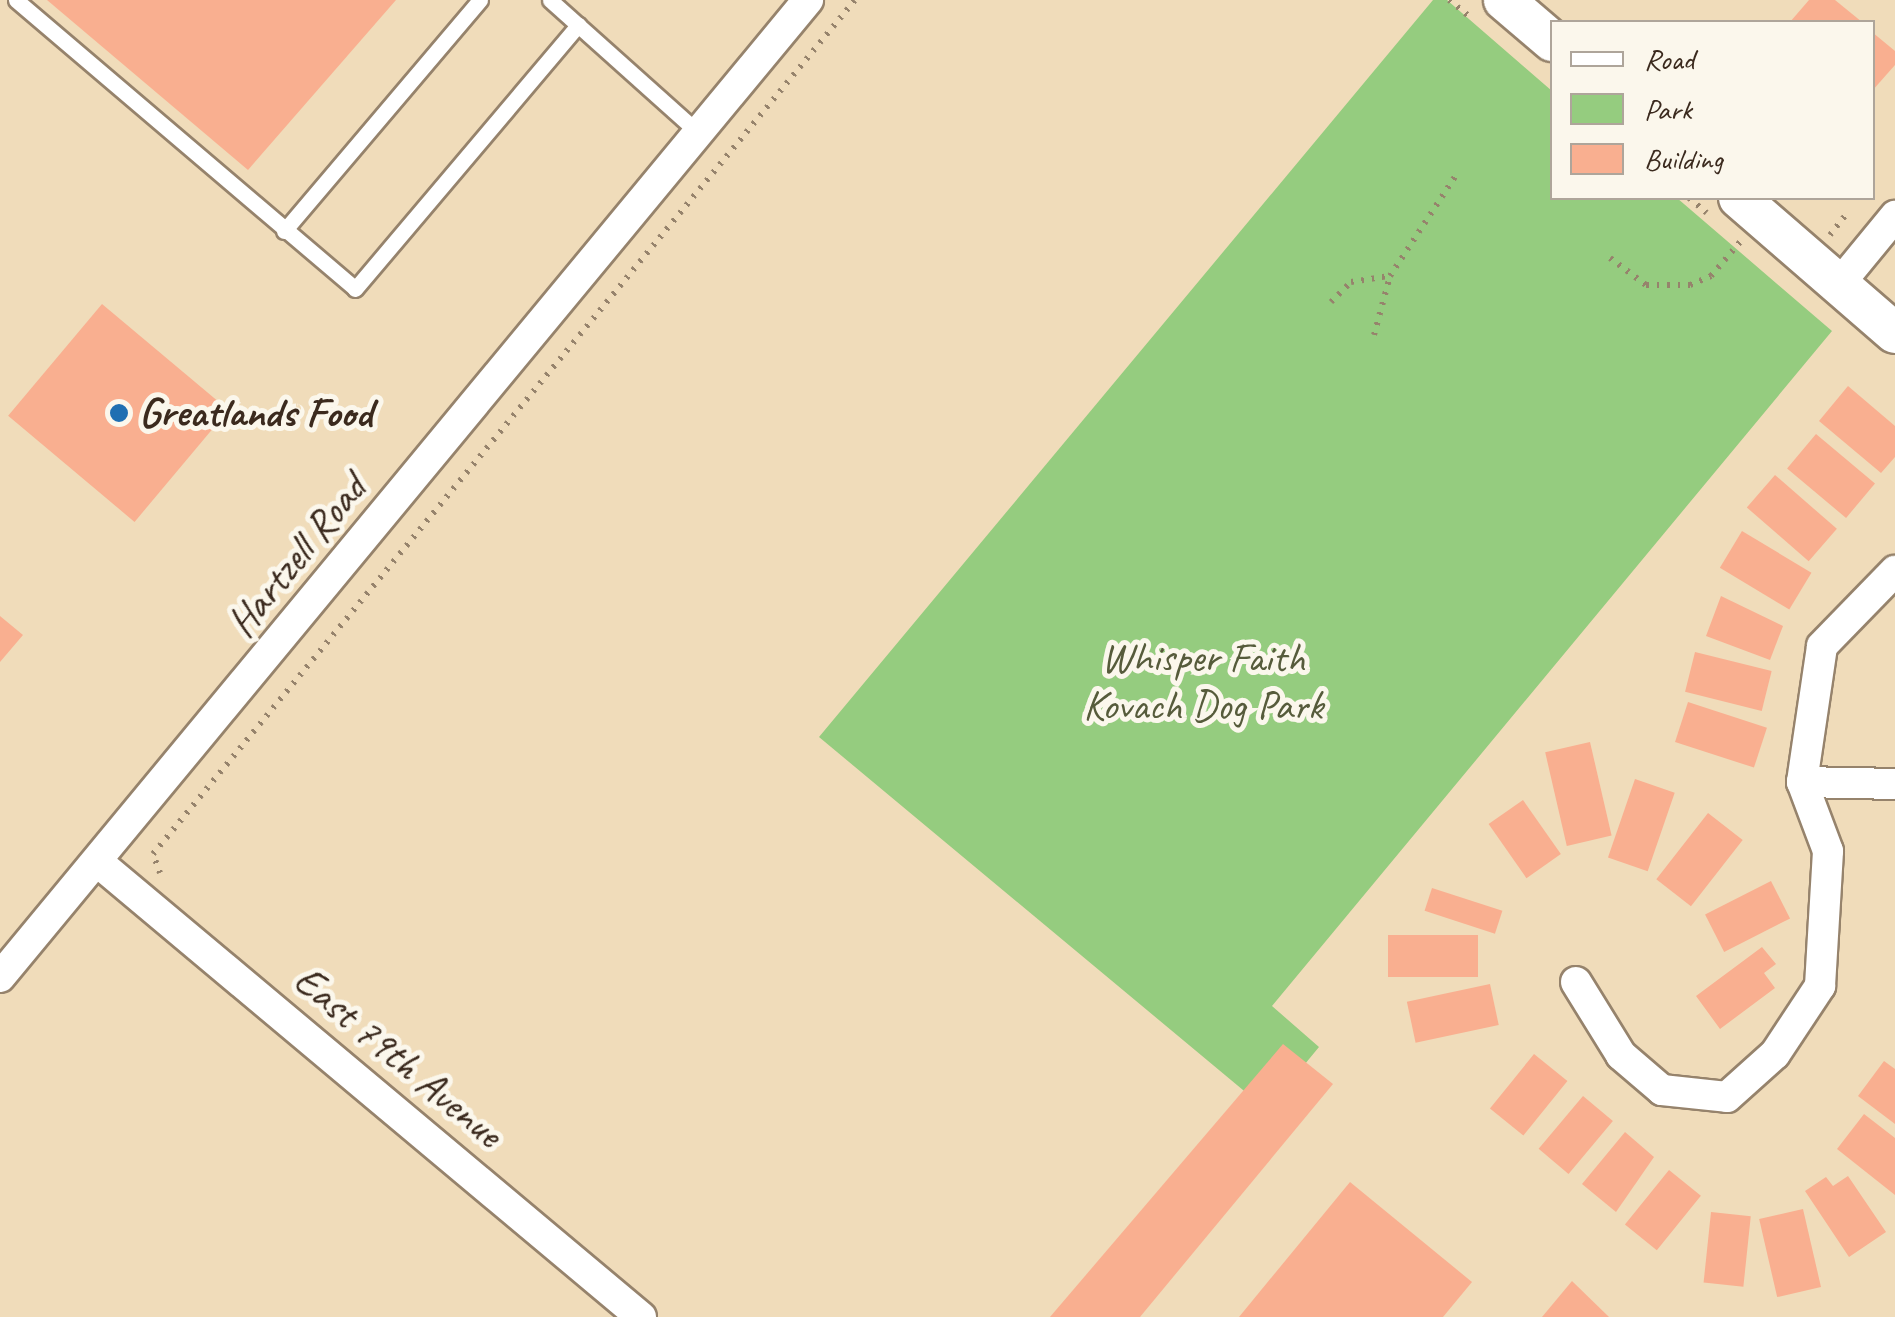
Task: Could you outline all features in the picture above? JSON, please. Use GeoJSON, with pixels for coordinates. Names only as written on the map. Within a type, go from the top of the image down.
{"type":"FeatureCollection","features":[{"type":"Feature","properties":{"kind":"street","name":"Hartzell Road"},"geometry":{"type":"LineString","coordinates":[[0,977],[808,0]]}},
{"type":"Feature","properties":{"kind":"street"},"geometry":{"type":"LineString","coordinates":[[1504,0],[1550,39]]}},
{"type":"Feature","properties":{"kind":"street"},"geometry":{"type":"LineString","coordinates":[[1741,200],[1895,333]]}},
{"type":"Feature","properties":{"kind":"street"},"geometry":{"type":"LineString","coordinates":[[1840,282],[1895,216]]}},
{"type":"Feature","properties":{"kind":"street"},"geometry":{"type":"LineString","coordinates":[[1576,982],[1621,1055],[1662,1090],[1727,1097],[1775,1054],[1820,986],[1828,851],[1802,782],[1822,646],[1895,571]]}},
{"type":"Feature","properties":{"kind":"street"},"geometry":{"type":"LineString","coordinates":[[1802,782],[1895,784]]}},
{"type":"Feature","properties":{"kind":"street","name":"East 79th Avenue"},"geometry":{"type":"LineString","coordinates":[[99,862],[641,1317]]}},
{"type":"Feature","properties":{"kind":"lane"},"geometry":{"type":"LineString","coordinates":[[16,0],[354,289],[578,25]]}},
{"type":"Feature","properties":{"kind":"lane"},"geometry":{"type":"LineString","coordinates":[[284,231],[480,0]]}},
{"type":"Feature","properties":{"kind":"lane"},"geometry":{"type":"LineString","coordinates":[[550,0],[699,133]]}},
{"type":"Feature","properties":{"kind":"path"},"geometry":{"type":"LineString","coordinates":[[141,898],[160,874],[153,854],[855,0]]}},
{"type":"Feature","properties":{"kind":"path"},"geometry":{"type":"LineString","coordinates":[[1374,336],[1390,276],[1456,175]]}},
{"type":"Feature","properties":{"kind":"path"},"geometry":{"type":"LineString","coordinates":[[1610,258],[1646,285],[1690,285],[1711,276],[1741,240]]}},
{"type":"Feature","properties":{"kind":"path"},"geometry":{"type":"LineString","coordinates":[[1331,302],[1351,282],[1390,276]]}},
{"type":"Feature","properties":{"kind":"green space","name":"Whisper Faith Kovach Dog Park"},"geometry":{"type":"Polygon","coordinates":[[[1433,0],[1447,0],[1550,89],[1550,200],[1679,200],[1832,331],[1272,1006],[1319,1047],[1267,1110],[819,737],[1433,0]]]}},
{"type":"Feature","properties":{"kind":"building"},"geometry":{"type":"Polygon","coordinates":[[[47,0],[396,0],[248,170],[47,0]]]}},
{"type":"Feature","properties":{"kind":"building"},"geometry":{"type":"Polygon","coordinates":[[[1809,0],[1835,0],[1860,20],[1792,20],[1809,0]]]}},
{"type":"Feature","properties":{"kind":"building"},"geometry":{"type":"Polygon","coordinates":[[[1875,34],[1895,51],[1895,65],[1875,88],[1875,34]]]}},
{"type":"Feature","properties":{"kind":"building","name":"Greatlands Food"},"geometry":{"type":"Polygon","coordinates":[[[102,304],[228,410],[135,522],[8,416],[102,304]]]}},
{"type":"Feature","properties":{"kind":"building"},"geometry":{"type":"Polygon","coordinates":[[[1848,386],[1895,426],[1895,457],[1881,473],[1819,421],[1848,386]]]}},
{"type":"Feature","properties":{"kind":"building"},"geometry":{"type":"Polygon","coordinates":[[[1816,434],[1875,483],[1846,518],[1787,468],[1816,434]]]}},
{"type":"Feature","properties":{"kind":"building"},"geometry":{"type":"Polygon","coordinates":[[[1775,475],[1837,529],[1809,561],[1747,507],[1775,475]]]}},
{"type":"Feature","properties":{"kind":"building"},"geometry":{"type":"Polygon","coordinates":[[[1742,531],[1811,573],[1789,610],[1720,568],[1742,531]]]}},
{"type":"Feature","properties":{"kind":"building"},"geometry":{"type":"Polygon","coordinates":[[[1721,596],[1783,626],[1770,660],[1706,636],[1721,596]]]}},
{"type":"Feature","properties":{"kind":"building"},"geometry":{"type":"Polygon","coordinates":[[[0,616],[23,635],[0,662],[0,616]]]}},
{"type":"Feature","properties":{"kind":"building"},"geometry":{"type":"Polygon","coordinates":[[[1695,652],[1772,671],[1762,711],[1685,692],[1695,652]]]}},
{"type":"Feature","properties":{"kind":"building"},"geometry":{"type":"Polygon","coordinates":[[[1688,702],[1767,728],[1754,768],[1675,742],[1688,702]]]}},
{"type":"Feature","properties":{"kind":"building"},"geometry":{"type":"Polygon","coordinates":[[[1590,742],[1612,836],[1567,846],[1545,752],[1590,742]]]}},
{"type":"Feature","properties":{"kind":"building"},"geometry":{"type":"Polygon","coordinates":[[[1635,779],[1675,793],[1648,871],[1608,857],[1635,779]]]}},
{"type":"Feature","properties":{"kind":"building"},"geometry":{"type":"Polygon","coordinates":[[[1523,800],[1561,854],[1526,878],[1489,824],[1523,800]]]}},
{"type":"Feature","properties":{"kind":"building"},"geometry":{"type":"Polygon","coordinates":[[[1708,813],[1743,840],[1691,906],[1656,879],[1708,813]]]}},
{"type":"Feature","properties":{"kind":"building"},"geometry":{"type":"Polygon","coordinates":[[[1771,881],[1790,918],[1724,952],[1705,915],[1771,881]]]}},
{"type":"Feature","properties":{"kind":"building"},"geometry":{"type":"Polygon","coordinates":[[[1432,888],[1502,911],[1495,934],[1425,911],[1432,888]]]}},
{"type":"Feature","properties":{"kind":"building"},"geometry":{"type":"Polygon","coordinates":[[[1388,935],[1478,935],[1478,977],[1388,977],[1388,935]]]}},
{"type":"Feature","properties":{"kind":"building"},"geometry":{"type":"Polygon","coordinates":[[[1762,947],[1776,964],[1764,973],[1775,988],[1720,1029],[1696,996],[1762,947]]]}},
{"type":"Feature","properties":{"kind":"building"},"geometry":{"type":"Polygon","coordinates":[[[1490,984],[1499,1025],[1416,1043],[1407,1002],[1490,984]]]}},
{"type":"Feature","properties":{"kind":"building"},"geometry":{"type":"Polygon","coordinates":[[[1283,1044],[1333,1084],[1140,1317],[1050,1317],[1283,1044]]]}},
{"type":"Feature","properties":{"kind":"building"},"geometry":{"type":"Polygon","coordinates":[[[1534,1054],[1567,1081],[1523,1135],[1490,1108],[1534,1054]]]}},
{"type":"Feature","properties":{"kind":"building"},"geometry":{"type":"Polygon","coordinates":[[[1884,1061],[1895,1069],[1895,1124],[1858,1096],[1884,1061]]]}},
{"type":"Feature","properties":{"kind":"building"},"geometry":{"type":"Polygon","coordinates":[[[1583,1096],[1613,1121],[1569,1174],[1539,1149],[1583,1096]]]}},
{"type":"Feature","properties":{"kind":"building"},"geometry":{"type":"Polygon","coordinates":[[[1864,1114],[1895,1138],[1895,1195],[1837,1149],[1864,1114]]]}},
{"type":"Feature","properties":{"kind":"building"},"geometry":{"type":"Polygon","coordinates":[[[1625,1132],[1654,1157],[1616,1212],[1582,1184],[1625,1132]]]}},
{"type":"Feature","properties":{"kind":"building"},"geometry":{"type":"Polygon","coordinates":[[[1669,1170],[1701,1196],[1657,1250],[1625,1224],[1669,1170]]]}},
{"type":"Feature","properties":{"kind":"building"},"geometry":{"type":"Polygon","coordinates":[[[1848,1176],[1886,1232],[1849,1257],[1805,1191],[1826,1177],[1833,1186],[1848,1176]]]}},
{"type":"Feature","properties":{"kind":"building"},"geometry":{"type":"Polygon","coordinates":[[[1350,1182],[1472,1282],[1443,1317],[1239,1317],[1350,1182]]]}},
{"type":"Feature","properties":{"kind":"building"},"geometry":{"type":"Polygon","coordinates":[[[1803,1209],[1821,1287],[1777,1297],[1759,1219],[1803,1209]]]}},
{"type":"Feature","properties":{"kind":"building"},"geometry":{"type":"Polygon","coordinates":[[[1711,1212],[1751,1216],[1743,1287],[1704,1283],[1711,1212]]]}},
{"type":"Feature","properties":{"kind":"building"},"geometry":{"type":"Polygon","coordinates":[[[1572,1281],[1609,1317],[1542,1317],[1572,1281]]]}},
{"type":"Feature","properties":{"kind":"place","name":"Greatlands Food"},"geometry":{"type":"Point","coordinates":[119,413]}}]}
